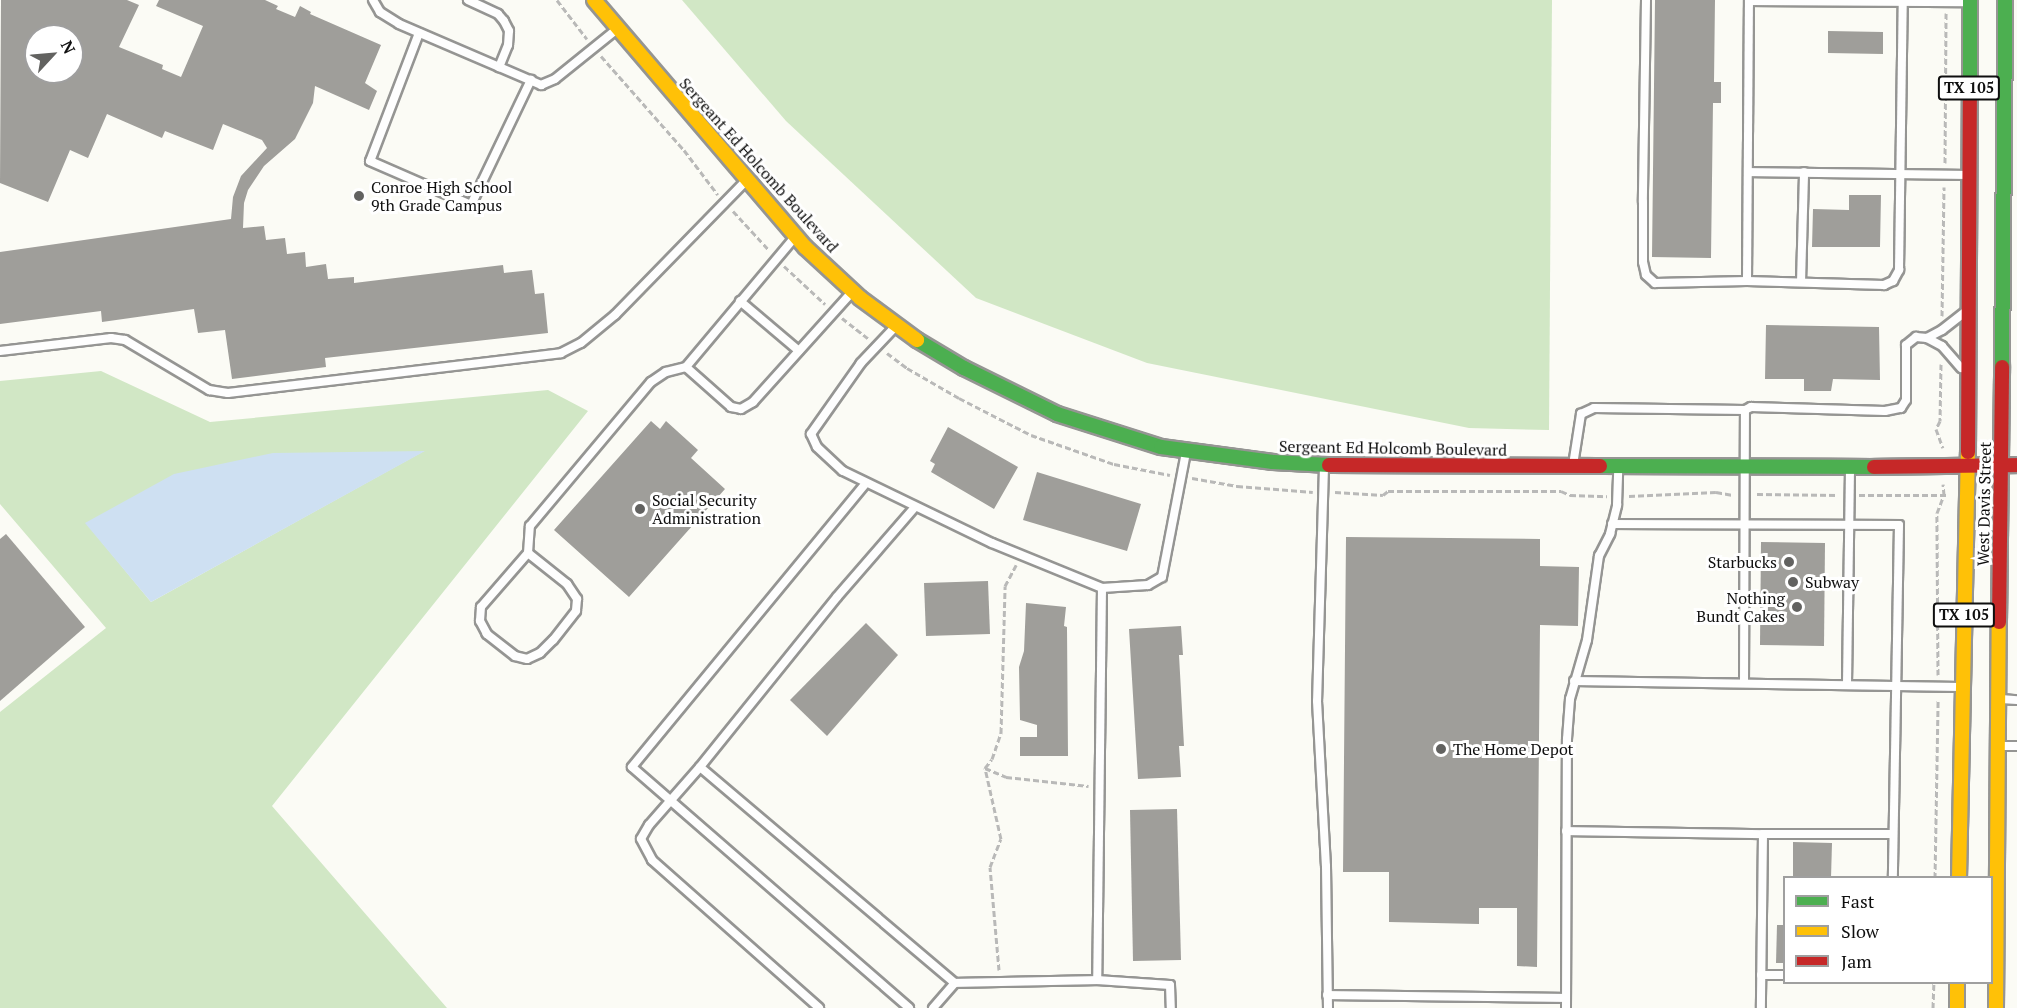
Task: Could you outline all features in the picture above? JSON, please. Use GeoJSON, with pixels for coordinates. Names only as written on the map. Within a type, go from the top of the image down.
{"type":"FeatureCollection","features":[{"type":"Feature","properties":{"kind":"main road","name":"Sergeant Ed Holcomb Boulevard"},"geometry":{"type":"LineString","coordinates":[[594,0],[746,181],[796,236],[852,291],[896,325],[964,368],[1057,414],[1161,447],[1324,465],[1573,467],[2001,467],[2017,465]]}},
{"type":"Feature","properties":{"kind":"main road","name":"West Davis Street"},"geometry":{"type":"LineString","coordinates":[[1996,1008],[2002,390],[2007,120],[2011,73],[2005,0]]}},
{"type":"Feature","properties":{"kind":"main road","name":"West Davis Street"},"geometry":{"type":"LineString","coordinates":[[1959,876],[1968,466],[1970,1]]}},
{"type":"Feature","properties":{"kind":"main road"},"geometry":{"type":"LineString","coordinates":[[2002,390],[2016,406]]}},
{"type":"Feature","properties":{"kind":"main road"},"geometry":{"type":"LineString","coordinates":[[1957,984],[1957,1008]]}},
{"type":"Feature","properties":{"kind":"lane"},"geometry":{"type":"LineString","coordinates":[[373,0],[380,12],[419,33],[541,85],[555,79],[618,28]]}},
{"type":"Feature","properties":{"kind":"lane"},"geometry":{"type":"LineString","coordinates":[[468,0],[498,14],[509,31],[508,45],[500,67]]}},
{"type":"Feature","properties":{"kind":"lane"},"geometry":{"type":"LineString","coordinates":[[1646,0],[1643,214],[1643,261],[1646,275],[1655,283],[1747,281],[1884,285],[1893,281],[1899,270],[1903,1]]}},
{"type":"Feature","properties":{"kind":"lane"},"geometry":{"type":"LineString","coordinates":[[1747,281],[1749,0],[1970,1]]}},
{"type":"Feature","properties":{"kind":"lane"},"geometry":{"type":"LineString","coordinates":[[419,33],[370,161],[471,205],[531,80]]}},
{"type":"Feature","properties":{"kind":"lane"},"geometry":{"type":"LineString","coordinates":[[1748,172],[1968,175]]}},
{"type":"Feature","properties":{"kind":"lane"},"geometry":{"type":"LineString","coordinates":[[1801,282],[1804,172]]}},
{"type":"Feature","properties":{"kind":"lane"},"geometry":{"type":"LineString","coordinates":[[0,351],[111,338],[124,340],[209,390],[228,393],[561,353],[581,343],[615,315],[746,181]]}},
{"type":"Feature","properties":{"kind":"lane"},"geometry":{"type":"LineString","coordinates":[[528,553],[567,584],[577,599],[576,611],[553,639],[540,653],[527,659],[515,656],[487,634],[480,621],[481,607],[528,553],[530,526],[651,382],[666,372],[686,367],[796,236]]}},
{"type":"Feature","properties":{"kind":"lane"},"geometry":{"type":"LineString","coordinates":[[686,367],[731,407],[741,409],[753,402],[852,291]]}},
{"type":"Feature","properties":{"kind":"lane"},"geometry":{"type":"LineString","coordinates":[[740,301],[799,351]]}},
{"type":"Feature","properties":{"kind":"lane"},"geometry":{"type":"LineString","coordinates":[[1926,338],[1942,330],[1968,308]]}},
{"type":"Feature","properties":{"kind":"lane"},"geometry":{"type":"LineString","coordinates":[[896,325],[861,363],[811,434],[817,447],[843,471],[915,507],[1021,555],[1102,588],[1148,585],[1162,577],[1186,451]]}},
{"type":"Feature","properties":{"kind":"lane"},"geometry":{"type":"LineString","coordinates":[[1573,467],[1581,414],[1594,408],[1745,411],[1751,407],[1886,411],[1901,408],[1906,400],[1906,345],[1916,337],[1926,338],[1942,346],[1968,376]]}},
{"type":"Feature","properties":{"kind":"lane"},"geometry":{"type":"LineString","coordinates":[[1744,683],[1745,411]]}},
{"type":"Feature","properties":{"kind":"lane"},"geometry":{"type":"LineString","coordinates":[[1324,465],[1317,701],[1326,866],[1328,1008]]}},
{"type":"Feature","properties":{"kind":"lane"},"geometry":{"type":"LineString","coordinates":[[1566,1008],[1567,736],[1570,699],[1587,640],[1599,556],[1612,525],[1618,496],[1618,467]]}},
{"type":"Feature","properties":{"kind":"lane"},"geometry":{"type":"LineString","coordinates":[[1847,684],[1850,467]]}},
{"type":"Feature","properties":{"kind":"lane"},"geometry":{"type":"LineString","coordinates":[[866,483],[632,767],[909,1008]]}},
{"type":"Feature","properties":{"kind":"lane"},"geometry":{"type":"LineString","coordinates":[[819,1008],[652,860],[641,839],[649,825],[700,767],[837,597],[915,507]]}},
{"type":"Feature","properties":{"kind":"lane"},"geometry":{"type":"LineString","coordinates":[[1612,525],[1899,525],[1893,876]]}},
{"type":"Feature","properties":{"kind":"lane"},"geometry":{"type":"LineString","coordinates":[[1097,980],[1102,588]]}},
{"type":"Feature","properties":{"kind":"lane"},"geometry":{"type":"LineString","coordinates":[[1575,681],[1963,687]]}},
{"type":"Feature","properties":{"kind":"lane"},"geometry":{"type":"LineString","coordinates":[[1999,699],[2017,700]]}},
{"type":"Feature","properties":{"kind":"lane"},"geometry":{"type":"LineString","coordinates":[[1998,746],[2017,746]]}},
{"type":"Feature","properties":{"kind":"lane"},"geometry":{"type":"LineString","coordinates":[[700,767],[955,982],[1097,980],[1170,985],[1171,1008]]}},
{"type":"Feature","properties":{"kind":"lane"},"geometry":{"type":"LineString","coordinates":[[1566,831],[1893,834]]}},
{"type":"Feature","properties":{"kind":"lane"},"geometry":{"type":"LineString","coordinates":[[1761,1008],[1763,834]]}},
{"type":"Feature","properties":{"kind":"lane"},"geometry":{"type":"LineString","coordinates":[[1761,975],[1783,975]]}},
{"type":"Feature","properties":{"kind":"lane"},"geometry":{"type":"LineString","coordinates":[[933,1008],[955,982]]}},
{"type":"Feature","properties":{"kind":"lane"},"geometry":{"type":"LineString","coordinates":[[1328,995],[1566,998]]}},
{"type":"Feature","properties":{"kind":"path"},"geometry":{"type":"LineString","coordinates":[[557,0],[594,48],[684,150],[724,203],[776,258],[834,312],[908,368],[1031,435],[1114,464],[1180,477],[1298,492],[1383,495],[1388,490],[1561,491],[1570,495],[1618,496],[1716,492],[1730,495],[1944,495]]}},
{"type":"Feature","properties":{"kind":"path"},"geometry":{"type":"LineString","coordinates":[[1942,330],[1946,2]]}},
{"type":"Feature","properties":{"kind":"path"},"geometry":{"type":"LineString","coordinates":[[1935,876],[1938,686],[1937,513],[1944,495],[1943,443],[1936,429],[1940,421],[1942,346]]}},
{"type":"Feature","properties":{"kind":"path"},"geometry":{"type":"LineString","coordinates":[[985,768],[992,759],[1001,733],[1005,586],[1021,555]]}},
{"type":"Feature","properties":{"kind":"path"},"geometry":{"type":"LineString","coordinates":[[985,768],[1006,777],[1099,787]]}},
{"type":"Feature","properties":{"kind":"path"},"geometry":{"type":"LineString","coordinates":[[985,768],[1001,839],[990,867],[1000,982]]}},
{"type":"Feature","properties":{"kind":"path"},"geometry":{"type":"LineString","coordinates":[[1933,1008],[1934,984]]}},
{"type":"Feature","properties":{"kind":"green space"},"geometry":{"type":"Polygon","coordinates":[[[682,0],[1552,0],[1549,430],[1469,428],[1147,363],[976,298],[786,121],[682,0]]]}},
{"type":"Feature","properties":{"kind":"green space"},"geometry":{"type":"Polygon","coordinates":[[[101,371],[210,422],[548,390],[588,411],[272,806],[447,1008],[0,1008],[0,712],[106,628],[0,504],[0,381],[101,371]],[[424,451],[86,523],[151,602],[424,451]]]}},
{"type":"Feature","properties":{"kind":"water"},"geometry":{"type":"Polygon","coordinates":[[[425,451],[151,602],[85,523],[174,474],[273,453],[425,451]]]}},
{"type":"Feature","properties":{"kind":"building"},"geometry":{"type":"Polygon","coordinates":[[[1,0],[127,0],[139,5],[119,47],[163,65],[162,69],[181,77],[203,26],[156,6],[159,0],[265,0],[278,6],[276,9],[295,17],[300,6],[311,12],[310,14],[381,45],[365,83],[377,91],[369,110],[315,86],[313,103],[295,139],[264,166],[248,190],[244,203],[243,228],[264,226],[266,240],[285,238],[287,254],[305,252],[306,267],[326,264],[328,279],[354,277],[354,283],[503,265],[504,273],[532,270],[535,294],[544,293],[548,333],[325,358],[326,367],[232,379],[225,330],[198,333],[194,309],[102,322],[101,311],[0,324],[0,252],[231,219],[233,197],[241,176],[267,148],[262,140],[223,124],[213,150],[165,131],[162,138],[107,114],[88,158],[70,150],[48,202],[0,183],[1,0]]]}},
{"type":"Feature","properties":{"kind":"building"},"geometry":{"type":"Polygon","coordinates":[[[1655,0],[1715,0],[1714,82],[1721,82],[1721,103],[1713,103],[1711,258],[1652,257],[1655,0]]]}},
{"type":"Feature","properties":{"kind":"building"},"geometry":{"type":"Polygon","coordinates":[[[1828,31],[1883,32],[1883,54],[1828,53],[1828,31]]]}},
{"type":"Feature","properties":{"kind":"building"},"geometry":{"type":"Polygon","coordinates":[[[1849,195],[1881,195],[1880,247],[1812,247],[1813,209],[1849,210],[1849,195]]]}},
{"type":"Feature","properties":{"kind":"building"},"geometry":{"type":"Polygon","coordinates":[[[1766,325],[1879,327],[1880,380],[1833,379],[1831,391],[1804,391],[1804,379],[1765,379],[1766,325]]]}},
{"type":"Feature","properties":{"kind":"building","name":"Social Security Administration"},"geometry":{"type":"Polygon","coordinates":[[[651,421],[660,429],[666,421],[698,450],[691,458],[725,489],[629,597],[554,530],[651,421]]]}},
{"type":"Feature","properties":{"kind":"building"},"geometry":{"type":"Polygon","coordinates":[[[948,427],[1018,467],[994,509],[931,472],[935,464],[930,461],[948,427]]]}},
{"type":"Feature","properties":{"kind":"building"},"geometry":{"type":"Polygon","coordinates":[[[1037,472],[1141,504],[1127,551],[1023,520],[1037,472]]]}},
{"type":"Feature","properties":{"kind":"building"},"geometry":{"type":"Polygon","coordinates":[[[6,534],[85,627],[0,701],[0,539],[6,534]]]}},
{"type":"Feature","properties":{"kind":"building","name":"The Home Depot"},"geometry":{"type":"Polygon","coordinates":[[[1346,537],[1540,539],[1540,566],[1579,567],[1578,626],[1540,625],[1537,967],[1517,966],[1517,908],[1479,908],[1479,924],[1389,922],[1389,872],[1343,872],[1346,537]]]}},
{"type":"Feature","properties":{"kind":"building"},"geometry":{"type":"Polygon","coordinates":[[[1761,542],[1825,543],[1824,646],[1760,645],[1761,542]]]}},
{"type":"Feature","properties":{"kind":"building"},"geometry":{"type":"Polygon","coordinates":[[[988,581],[990,634],[926,636],[924,583],[988,581]]]}},
{"type":"Feature","properties":{"kind":"building"},"geometry":{"type":"Polygon","coordinates":[[[1026,603],[1066,607],[1064,626],[1067,627],[1068,756],[1020,756],[1020,737],[1037,737],[1037,725],[1020,720],[1019,667],[1024,651],[1026,603]]]}},
{"type":"Feature","properties":{"kind":"building"},"geometry":{"type":"Polygon","coordinates":[[[866,623],[898,655],[827,736],[790,700],[866,623]]]}},
{"type":"Feature","properties":{"kind":"building"},"geometry":{"type":"Polygon","coordinates":[[[1181,626],[1183,655],[1179,655],[1184,746],[1179,746],[1181,777],[1138,779],[1129,629],[1181,626]]]}},
{"type":"Feature","properties":{"kind":"building"},"geometry":{"type":"Polygon","coordinates":[[[1177,809],[1181,960],[1133,961],[1130,810],[1177,809]]]}},
{"type":"Feature","properties":{"kind":"building"},"geometry":{"type":"Polygon","coordinates":[[[1793,842],[1832,843],[1831,876],[1793,876],[1793,842]]]}},
{"type":"Feature","properties":{"kind":"building"},"geometry":{"type":"Polygon","coordinates":[[[1777,925],[1783,925],[1783,963],[1776,963],[1777,925]]]}},
{"type":"Feature","properties":{"kind":"traffic: fast"},"geometry":{"type":"LineString","coordinates":[[1970,0],[1970,98]]}},
{"type":"Feature","properties":{"kind":"traffic: fast"},"geometry":{"type":"LineString","coordinates":[[2002,367],[2005,0]]}},
{"type":"Feature","properties":{"kind":"traffic: fast"},"geometry":{"type":"LineString","coordinates":[[917,340],[964,368],[1057,414],[1161,447],[1273,462],[1329,465]]}},
{"type":"Feature","properties":{"kind":"traffic: fast"},"geometry":{"type":"LineString","coordinates":[[1600,466],[1874,467]]}},
{"type":"Feature","properties":{"kind":"traffic: slow"},"geometry":{"type":"LineString","coordinates":[[594,0],[805,247],[860,298],[917,340]]}},
{"type":"Feature","properties":{"kind":"traffic: slow"},"geometry":{"type":"LineString","coordinates":[[1959,876],[1968,452]]}},
{"type":"Feature","properties":{"kind":"traffic: slow"},"geometry":{"type":"LineString","coordinates":[[1996,1008],[1999,622]]}},
{"type":"Feature","properties":{"kind":"traffic: slow"},"geometry":{"type":"LineString","coordinates":[[1957,984],[1957,1008]]}},
{"type":"Feature","properties":{"kind":"traffic: jam"},"geometry":{"type":"LineString","coordinates":[[1968,452],[1970,98]]}},
{"type":"Feature","properties":{"kind":"traffic: jam"},"geometry":{"type":"LineString","coordinates":[[1999,622],[2002,367]]}},
{"type":"Feature","properties":{"kind":"traffic: jam"},"geometry":{"type":"LineString","coordinates":[[1329,465],[1600,466]]}},
{"type":"Feature","properties":{"kind":"traffic: jam"},"geometry":{"type":"LineString","coordinates":[[1874,467],[2017,465]]}},
{"type":"Feature","properties":{"kind":"place","name":"Conroe High School 9th Grade Campus"},"geometry":{"type":"Point","coordinates":[359,196]}},
{"type":"Feature","properties":{"kind":"place","name":"Social Security Administration"},"geometry":{"type":"Point","coordinates":[640,509]}},
{"type":"Feature","properties":{"kind":"place","name":"Starbucks"},"geometry":{"type":"Point","coordinates":[1789,562]}},
{"type":"Feature","properties":{"kind":"place","name":"Subway"},"geometry":{"type":"Point","coordinates":[1793,582]}},
{"type":"Feature","properties":{"kind":"place","name":"Nothing Bundt Cakes"},"geometry":{"type":"Point","coordinates":[1797,607]}},
{"type":"Feature","properties":{"kind":"place","name":"The Home Depot"},"geometry":{"type":"Point","coordinates":[1441,749]}}]}
